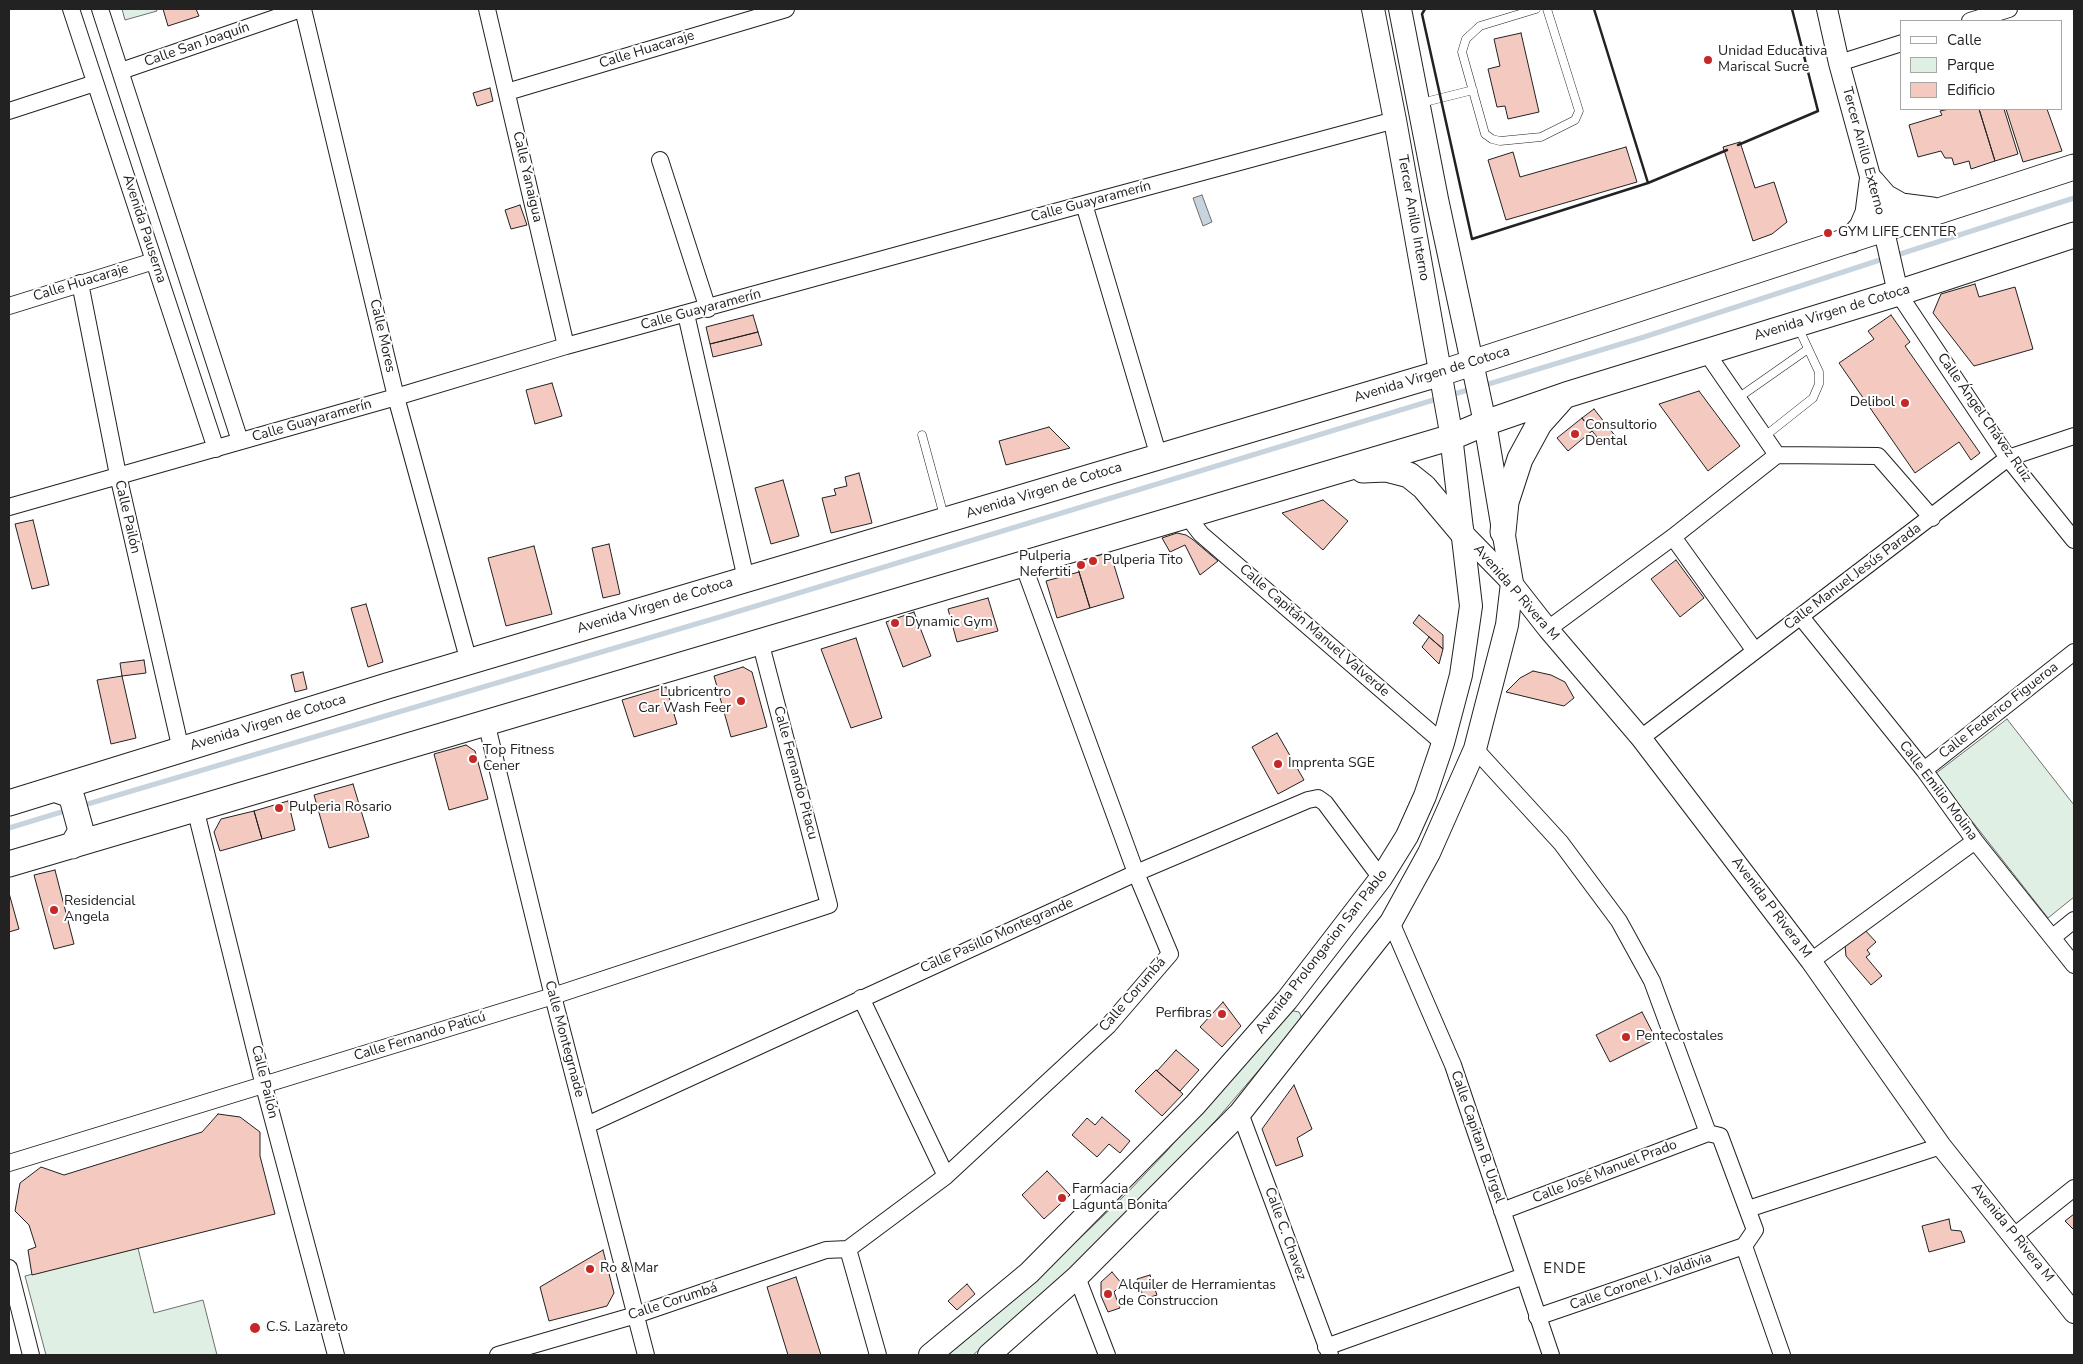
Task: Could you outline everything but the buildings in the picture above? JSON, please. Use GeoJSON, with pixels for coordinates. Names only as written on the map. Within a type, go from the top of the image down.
{"type":"FeatureCollection","features":[{"type":"Feature","properties":{"kind":"main road","name":"Tercer Anillo Interno"},"geometry":{"type":"LineString","coordinates":[[1373,9],[1395,120],[1451,432]]}},
{"type":"Feature","properties":{"kind":"main road","name":"Tercer Anillo Interno"},"geometry":{"type":"LineString","coordinates":[[1400,9],[1450,262],[1484,420]]}},
{"type":"Feature","properties":{"kind":"main road"},"geometry":{"type":"LineString","coordinates":[[1395,120],[1405,120],[1411,126],[1432,232],[1450,262]]}},
{"type":"Feature","properties":{"kind":"main road","name":"Avenida Virgen de Cotoca"},"geometry":{"type":"LineString","coordinates":[[9,802],[77,790],[181,750],[469,662],[1159,457],[1442,377],[1851,240],[1885,237],[1940,211],[2074,167]]}},
{"type":"Feature","properties":{"kind":"main road"},"geometry":{"type":"LineString","coordinates":[[1872,182],[1885,197],[1901,206],[1940,211]]}},
{"type":"Feature","properties":{"kind":"main road"},"geometry":{"type":"LineString","coordinates":[[1851,240],[1862,226],[1868,213],[1872,182]]}},
{"type":"Feature","properties":{"kind":"main road","name":"Avenida Virgen de Cotoca"},"geometry":{"type":"LineString","coordinates":[[9,864],[91,834],[195,808],[1335,471],[1484,420],[1796,324],[1897,288],[2074,235]]}},
{"type":"Feature","properties":{"kind":"main road"},"geometry":{"type":"LineString","coordinates":[[1503,532],[1506,502],[1520,459],[1539,424],[1566,395]]}},
{"type":"Feature","properties":{"kind":"main road"},"geometry":{"type":"LineString","coordinates":[[988,1355],[1077,1278],[1240,1113],[1391,922],[1429,853],[1475,749],[1507,625],[1512,583],[1484,420]]}},
{"type":"Feature","properties":{"kind":"main road","name":"Avenida Prolongacion San Pablo"},"geometry":{"type":"LineString","coordinates":[[930,1355],[1030,1273],[1195,1106],[1306,976],[1381,878],[1407,836],[1422,804],[1443,743],[1461,675],[1472,606],[1461,531],[1451,432]]}},
{"type":"Feature","properties":{"kind":"main road"},"geometry":{"type":"LineString","coordinates":[[1335,471],[1386,469],[1409,475],[1424,487],[1461,531]]}},
{"type":"Feature","properties":{"kind":"main road"},"geometry":{"type":"LineString","coordinates":[[77,790],[91,834]]}},
{"type":"Feature","properties":{"kind":"main road"},"geometry":{"type":"LineString","coordinates":[[1306,976],[1308,985],[1314,993],[1322,997],[1331,996]]}},
{"type":"Feature","properties":{"kind":"main road"},"geometry":{"type":"LineString","coordinates":[[1287,1000],[1296,1001],[1304,1006],[1312,1021]]}},
{"type":"Feature","properties":{"kind":"street","name":"Avenida Pauserna"},"geometry":{"type":"LineString","coordinates":[[71,9],[216,449]]}},
{"type":"Feature","properties":{"kind":"street","name":"Avenida Pauserna"},"geometry":{"type":"LineString","coordinates":[[100,9],[240,441]]}},
{"type":"Feature","properties":{"kind":"street","name":"Calle San Joaquín"},"geometry":{"type":"LineString","coordinates":[[121,71],[302,9]]}},
{"type":"Feature","properties":{"kind":"street","name":"Calle Mores"},"geometry":{"type":"LineString","coordinates":[[302,9],[396,397],[469,662]]}},
{"type":"Feature","properties":{"kind":"street","name":"Calle Yanaigua"},"geometry":{"type":"LineString","coordinates":[[487,9],[566,346]]}},
{"type":"Feature","properties":{"kind":"street","name":"Calle Huacaraje"},"geometry":{"type":"LineString","coordinates":[[507,92],[786,9]]}},
{"type":"Feature","properties":{"kind":"street","name":"Tercer Anillo Externo"},"geometry":{"type":"LineString","coordinates":[[1827,9],[1839,63],[1872,182],[1897,288]]}},
{"type":"Feature","properties":{"kind":"street"},"geometry":{"type":"LineString","coordinates":[[1973,20],[2009,9]]}},
{"type":"Feature","properties":{"kind":"street"},"geometry":{"type":"LineString","coordinates":[[1839,63],[1900,44]]}},
{"type":"Feature","properties":{"kind":"street"},"geometry":{"type":"LineString","coordinates":[[9,111],[95,83]]}},
{"type":"Feature","properties":{"kind":"street","name":"Calle Guayaramerín"},"geometry":{"type":"LineString","coordinates":[[9,507],[396,397],[566,346],[708,309],[1084,204],[1395,120]]}},
{"type":"Feature","properties":{"kind":"street"},"geometry":{"type":"LineString","coordinates":[[113,138],[140,130]]}},
{"type":"Feature","properties":{"kind":"street"},"geometry":{"type":"LineString","coordinates":[[660,160],[708,309]]}},
{"type":"Feature","properties":{"kind":"street"},"geometry":{"type":"LineString","coordinates":[[1084,204],[1159,457]]}},
{"type":"Feature","properties":{"kind":"street","name":"Calle Huacaraje"},"geometry":{"type":"LineString","coordinates":[[9,306],[154,261]]}},
{"type":"Feature","properties":{"kind":"street","name":"Calle Pailón"},"geometry":{"type":"LineString","coordinates":[[80,283],[118,475],[181,750]]}},
{"type":"Feature","properties":{"kind":"street","name":"Calle Ángel Chávez Ruiz"},"geometry":{"type":"LineString","coordinates":[[1897,288],[2008,458],[2074,540]]}},
{"type":"Feature","properties":{"kind":"street"},"geometry":{"type":"LineString","coordinates":[[686,314],[746,579]]}},
{"type":"Feature","properties":{"kind":"street"},"geometry":{"type":"LineString","coordinates":[[1706,352],[1777,455]]}},
{"type":"Feature","properties":{"kind":"street","name":"Calle Manuel Jesús Parada"},"geometry":{"type":"LineString","coordinates":[[1641,738],[1932,518],[2008,458],[2074,436]]}},
{"type":"Feature","properties":{"kind":"street"},"geometry":{"type":"LineString","coordinates":[[1548,629],[1674,537],[1777,455],[1878,456],[1932,518]]}},
{"type":"Feature","properties":{"kind":"street","name":"Calle Capitán Manuel Valverde"},"geometry":{"type":"LineString","coordinates":[[1190,515],[1201,534],[1443,743]]}},
{"type":"Feature","properties":{"kind":"street","name":"Avenida P Rivera M"},"geometry":{"type":"LineString","coordinates":[[1461,531],[1512,583],[1548,629],[1641,738],[1812,961],[1941,1146],[2071,1305]]}},
{"type":"Feature","properties":{"kind":"street"},"geometry":{"type":"LineString","coordinates":[[1674,537],[1755,651]]}},
{"type":"Feature","properties":{"kind":"street","name":"Calle Corumbá"},"geometry":{"type":"LineString","coordinates":[[498,1355],[636,1315],[826,1250],[848,1248],[946,1176],[1108,1026],[1170,954],[1136,873],[1023,564]]}},
{"type":"Feature","properties":{"kind":"street","name":"Calle Emilio Molina"},"geometry":{"type":"LineString","coordinates":[[1801,617],[1924,770],[1975,841],[2074,965]]}},
{"type":"Feature","properties":{"kind":"street","name":"Calle Fernando Pitacu"},"geometry":{"type":"LineString","coordinates":[[760,641],[829,905]]}},
{"type":"Feature","properties":{"kind":"street","name":"Calle Federico Figueroa"},"geometry":{"type":"LineString","coordinates":[[1924,770],[2074,652]]}},
{"type":"Feature","properties":{"kind":"street","name":"Calle Montegrnade"},"geometry":{"type":"LineString","coordinates":[[486,722],[553,996],[646,1355]]}},
{"type":"Feature","properties":{"kind":"street"},"geometry":{"type":"LineString","coordinates":[[1475,749],[1561,843],[1619,921],[1652,981],[1708,1133],[1720,1136],[1748,1209],[1755,1230],[1744,1246],[1782,1355]]}},
{"type":"Feature","properties":{"kind":"street","name":"Calle Pasillo Montegrande"},"geometry":{"type":"LineString","coordinates":[[587,1125],[1136,873],[1308,800],[1318,798],[1325,803],[1381,878]]}},
{"type":"Feature","properties":{"kind":"street","name":"Calle Pailón"},"geometry":{"type":"LineString","coordinates":[[195,808],[264,1086],[336,1355]]}},
{"type":"Feature","properties":{"kind":"street"},"geometry":{"type":"LineString","coordinates":[[1812,961],[1975,841]]}},
{"type":"Feature","properties":{"kind":"street","name":"Calle Fernando Paticú"},"geometry":{"type":"LineString","coordinates":[[9,1163],[553,996],[829,905]]}},
{"type":"Feature","properties":{"kind":"street"},"geometry":{"type":"LineString","coordinates":[[2053,937],[2074,920]]}},
{"type":"Feature","properties":{"kind":"street","name":"Calle Capitan B. Urgel"},"geometry":{"type":"LineString","coordinates":[[1391,922],[1453,1065],[1552,1355]]}},
{"type":"Feature","properties":{"kind":"street"},"geometry":{"type":"LineString","coordinates":[[861,998],[946,1176]]}},
{"type":"Feature","properties":{"kind":"street","name":"Calle C. Chavez"},"geometry":{"type":"LineString","coordinates":[[1240,1113],[1328,1351]]}},
{"type":"Feature","properties":{"kind":"street","name":"Calle José Manuel Prado"},"geometry":{"type":"LineString","coordinates":[[1502,1211],[1708,1133]]}},
{"type":"Feature","properties":{"kind":"street"},"geometry":{"type":"LineString","coordinates":[[1748,1209],[1941,1146]]}},
{"type":"Feature","properties":{"kind":"street"},"geometry":{"type":"LineString","coordinates":[[2014,1236],[2074,1188]]}},
{"type":"Feature","properties":{"kind":"street","name":"Calle Coronel J. Valdivia"},"geometry":{"type":"LineString","coordinates":[[1538,1317],[1744,1246]]}},
{"type":"Feature","properties":{"kind":"street"},"geometry":{"type":"LineString","coordinates":[[848,1248],[878,1355]]}},
{"type":"Feature","properties":{"kind":"street"},"geometry":{"type":"LineString","coordinates":[[9,1268],[31,1355]]}},
{"type":"Feature","properties":{"kind":"street"},"geometry":{"type":"LineString","coordinates":[[1328,1351],[1524,1276]]}},
{"type":"Feature","properties":{"kind":"street"},"geometry":{"type":"LineString","coordinates":[[1077,1278],[1107,1355]]}},
{"type":"Feature","properties":{"kind":"lane"},"geometry":{"type":"LineString","coordinates":[[1536,9],[1480,26],[1466,39],[1462,52],[1486,134],[1492,139],[1500,141],[1542,137],[1575,120],[1579,111],[1547,9]]}},
{"type":"Feature","properties":{"kind":"lane"},"geometry":{"type":"LineString","coordinates":[[1419,103],[1473,90]]}},
{"type":"Feature","properties":{"kind":"lane"},"geometry":{"type":"LineString","coordinates":[[1765,436],[1813,398],[1819,384],[1818,372],[1796,324]]}},
{"type":"Feature","properties":{"kind":"lane"},"geometry":{"type":"LineString","coordinates":[[1738,398],[1808,349]]}},
{"type":"Feature","properties":{"kind":"lane"},"geometry":{"type":"LineString","coordinates":[[922,435],[946,520]]}},
{"type":"Feature","properties":{"kind":"green space"},"geometry":{"type":"Polygon","coordinates":[[[122,9],[156,9],[157,11],[125,20],[122,9]]]}},
{"type":"Feature","properties":{"kind":"green space"},"geometry":{"type":"Polygon","coordinates":[[[2007,719],[2074,805],[2074,897],[2048,918],[1935,774],[2007,719]]]}},
{"type":"Feature","properties":{"kind":"green space"},"geometry":{"type":"Polygon","coordinates":[[[1289,1010],[1299,1012],[1301,1016],[1300,1022],[1217,1119],[1150,1191],[1060,1280],[973,1355],[948,1355],[1028,1288],[1127,1193],[1166,1152],[1289,1010]]]}},
{"type":"Feature","properties":{"kind":"green space"},"geometry":{"type":"Polygon","coordinates":[[[138,1248],[154,1313],[203,1300],[217,1355],[46,1355],[25,1276],[138,1248]]]}},
{"type":"Feature","properties":{"kind":"shaded area"},"geometry":{"type":"Polygon","coordinates":[[[1202,195],[1212,222],[1203,226],[1193,198],[1202,195]]]}},
{"type":"Feature","properties":{"kind":"waterway"},"geometry":{"type":"LineString","coordinates":[[1894,256],[2074,198]]}},
{"type":"Feature","properties":{"kind":"waterway"},"geometry":{"type":"LineString","coordinates":[[1482,386],[1644,337],[1886,258]]}},
{"type":"Feature","properties":{"kind":"waterway"},"geometry":{"type":"LineString","coordinates":[[1451,395],[1471,389]]}},
{"type":"Feature","properties":{"kind":"waterway"},"geometry":{"type":"LineString","coordinates":[[81,806],[723,616],[1440,398]]}},
{"type":"Feature","properties":{"kind":"waterway"},"geometry":{"type":"LineString","coordinates":[[9,828],[68,810]]}},
{"type":"Feature","properties":{"kind":"wall"},"geometry":{"type":"LineString","coordinates":[[1425,9],[1422,14],[1472,239],[1648,183],[1594,9]]}},
{"type":"Feature","properties":{"kind":"wall"},"geometry":{"type":"LineString","coordinates":[[1738,145],[1818,111],[1792,9]]}},
{"type":"Feature","properties":{"kind":"wall"},"geometry":{"type":"LineString","coordinates":[[1648,182],[1727,150]]}},
{"type":"Feature","properties":{"kind":"place","name":"Unidad Educativa Mariscal Sucre"},"geometry":{"type":"Point","coordinates":[1708,60]}},
{"type":"Feature","properties":{"kind":"place","name":"GYM LIFE CENTER"},"geometry":{"type":"Point","coordinates":[1828,233]}},
{"type":"Feature","properties":{"kind":"place","name":"Delibol"},"geometry":{"type":"Point","coordinates":[1905,403]}},
{"type":"Feature","properties":{"kind":"place","name":"Consultorio Dental"},"geometry":{"type":"Point","coordinates":[1575,434]}},
{"type":"Feature","properties":{"kind":"place","name":"Pulperia Tito"},"geometry":{"type":"Point","coordinates":[1093,561]}},
{"type":"Feature","properties":{"kind":"place","name":"Pulperia Nefertiti"},"geometry":{"type":"Point","coordinates":[1081,565]}},
{"type":"Feature","properties":{"kind":"place","name":"Dynamic Gym"},"geometry":{"type":"Point","coordinates":[895,623]}},
{"type":"Feature","properties":{"kind":"place","name":"Lubricentro Car Wash Feer"},"geometry":{"type":"Point","coordinates":[741,701]}},
{"type":"Feature","properties":{"kind":"place","name":"Top Fitness Cener"},"geometry":{"type":"Point","coordinates":[473,759]}},
{"type":"Feature","properties":{"kind":"place","name":"Imprenta SGE"},"geometry":{"type":"Point","coordinates":[1278,764]}},
{"type":"Feature","properties":{"kind":"place","name":"Pulperia Rosario"},"geometry":{"type":"Point","coordinates":[279,808]}},
{"type":"Feature","properties":{"kind":"place","name":"Residencial Angela"},"geometry":{"type":"Point","coordinates":[54,910]}},
{"type":"Feature","properties":{"kind":"place","name":"Perfibras"},"geometry":{"type":"Point","coordinates":[1222,1014]}},
{"type":"Feature","properties":{"kind":"place","name":"Pentecostales"},"geometry":{"type":"Point","coordinates":[1626,1037]}},
{"type":"Feature","properties":{"kind":"place","name":"Farmacia Lagunta Bonita"},"geometry":{"type":"Point","coordinates":[1062,1198]}},
{"type":"Feature","properties":{"kind":"place","name":"Ro & Mar"},"geometry":{"type":"Point","coordinates":[590,1269]}},
{"type":"Feature","properties":{"kind":"place","name":"Alquiler de Herramientas de Construccion"},"geometry":{"type":"Point","coordinates":[1108,1294]}},
{"type":"Feature","properties":{"kind":"place","name":"C.S. Lazareto"},"geometry":{"type":"Point","coordinates":[255,1328]}},
{"type":"Feature","properties":{"kind":"district","name":"ENDE"},"geometry":{"type":"Point","coordinates":[1565,1269]}}]}
